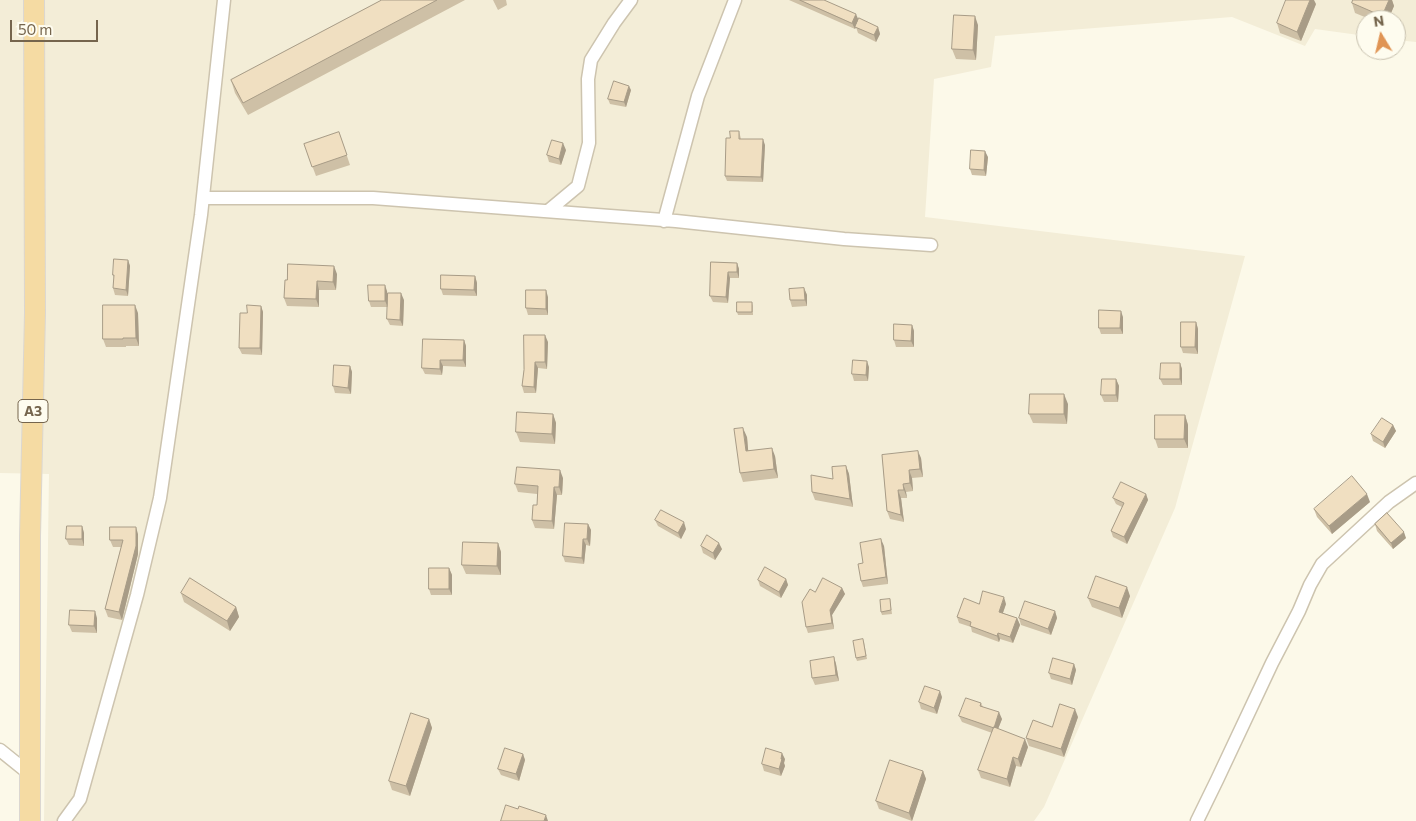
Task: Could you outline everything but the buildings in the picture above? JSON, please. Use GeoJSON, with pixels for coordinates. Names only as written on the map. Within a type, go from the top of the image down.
{"type":"FeatureCollection","features":[{"type":"Feature","properties":{"kind":"highway","name":"A3"},"geometry":{"type":"LineString","coordinates":[[30,821],[29,660],[34,313],[34,0]]}},
{"type":"Feature","properties":{"kind":"street"},"geometry":{"type":"LineString","coordinates":[[64,821],[80,799],[137,595],[160,498],[203,198],[224,0]]}},
{"type":"Feature","properties":{"kind":"street"},"geometry":{"type":"LineString","coordinates":[[548,211],[578,186],[589,144],[588,79],[591,60],[631,0]]}},
{"type":"Feature","properties":{"kind":"street"},"geometry":{"type":"LineString","coordinates":[[664,221],[698,96],[735,0]]}},
{"type":"Feature","properties":{"kind":"street"},"geometry":{"type":"LineString","coordinates":[[203,198],[373,198],[664,221],[844,240],[931,245]]}},
{"type":"Feature","properties":{"kind":"street"},"geometry":{"type":"LineString","coordinates":[[1197,821],[1272,663],[1322,564],[1389,502],[1416,482]]}},
{"type":"Feature","properties":{"kind":"street"},"geometry":{"type":"LineString","coordinates":[[0,750],[31,776]]}},
{"type":"Feature","properties":{"kind":"shaded area"},"geometry":{"type":"Polygon","coordinates":[[[0,0],[1416,0],[1416,42],[1406,41],[1406,10],[1356,10],[1356,35],[1315,29],[1305,46],[1232,17],[995,36],[991,67],[934,79],[925,217],[1245,256],[1175,508],[1044,807],[1034,821],[44,821],[49,474],[0,473],[0,0]]]}}]}
